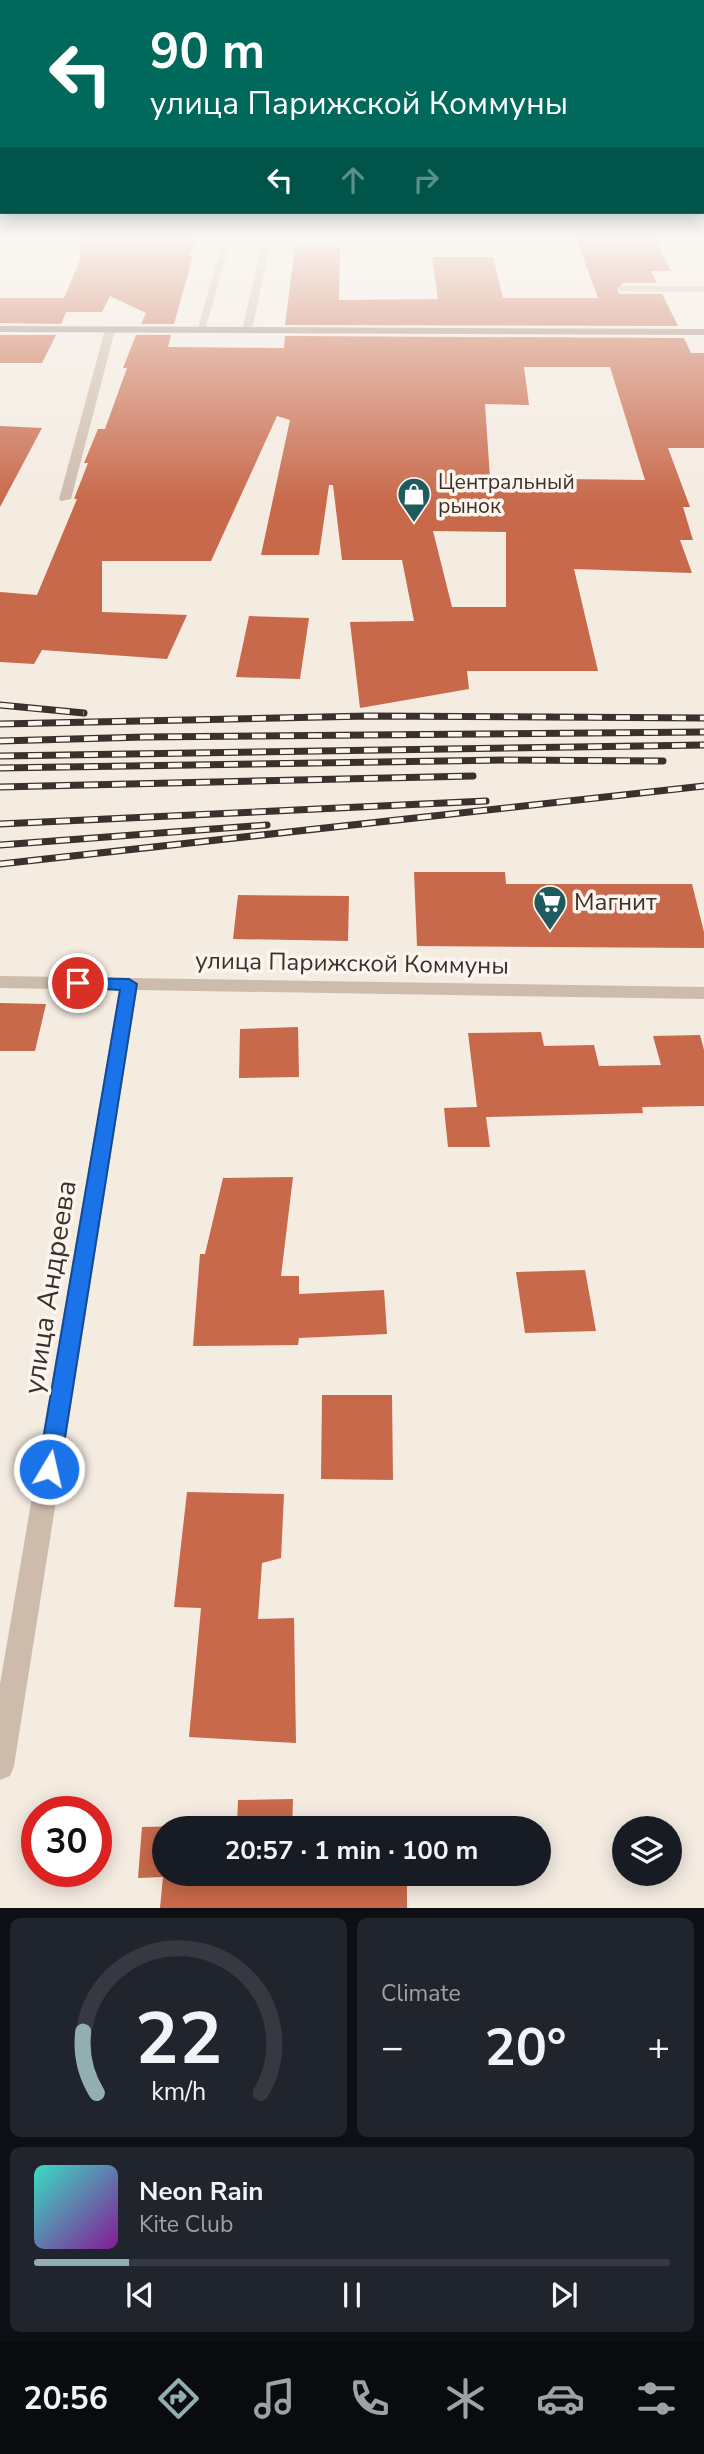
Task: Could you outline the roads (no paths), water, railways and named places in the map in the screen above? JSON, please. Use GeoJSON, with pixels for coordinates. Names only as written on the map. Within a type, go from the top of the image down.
{"type":"FeatureCollection","features":[{"type":"Feature","properties":{"kind":"main road"},"geometry":{"type":"LineString","coordinates":[[0,329],[704,332]]}},
{"type":"Feature","properties":{"kind":"street"},"geometry":{"type":"LineString","coordinates":[[200,330],[202,324]]}},
{"type":"Feature","properties":{"kind":"street"},"geometry":{"type":"LineString","coordinates":[[247,330],[248,324]]}},
{"type":"Feature","properties":{"kind":"street"},"geometry":{"type":"LineString","coordinates":[[65,499],[110,330]]}},
{"type":"Feature","properties":{"kind":"street","name":"улица Парижской Коммуны"},"geometry":{"type":"LineString","coordinates":[[0,982],[704,993]]}},
{"type":"Feature","properties":{"kind":"street","name":"улица Андреева"},"geometry":{"type":"LineString","coordinates":[[0,1766],[129,984]]}},
{"type":"Feature","properties":{"kind":"railway"},"geometry":{"type":"LineString","coordinates":[[0,705],[84,713]]}},
{"type":"Feature","properties":{"kind":"railway"},"geometry":{"type":"LineString","coordinates":[[0,724],[368,716],[704,718]]}},
{"type":"Feature","properties":{"kind":"railway"},"geometry":{"type":"LineString","coordinates":[[0,741],[145,737],[704,732]]}},
{"type":"Feature","properties":{"kind":"railway"},"geometry":{"type":"LineString","coordinates":[[0,756],[704,745]]}},
{"type":"Feature","properties":{"kind":"railway"},"geometry":{"type":"LineString","coordinates":[[0,768],[505,760],[663,761]]}},
{"type":"Feature","properties":{"kind":"railway"},"geometry":{"type":"LineString","coordinates":[[0,787],[473,776]]}},
{"type":"Feature","properties":{"kind":"railway"},"geometry":{"type":"LineString","coordinates":[[0,864],[704,786]]}},
{"type":"Feature","properties":{"kind":"railway"},"geometry":{"type":"LineString","coordinates":[[0,824],[486,801]]}},
{"type":"Feature","properties":{"kind":"railway"},"geometry":{"type":"LineString","coordinates":[[0,845],[267,825]]}},
{"type":"Feature","properties":{"kind":"place","name":"Центральный рынок"},"geometry":{"type":"Point","coordinates":[414,524]}},
{"type":"Feature","properties":{"kind":"place","name":"Магнит"},"geometry":{"type":"Point","coordinates":[550,932]}}]}
